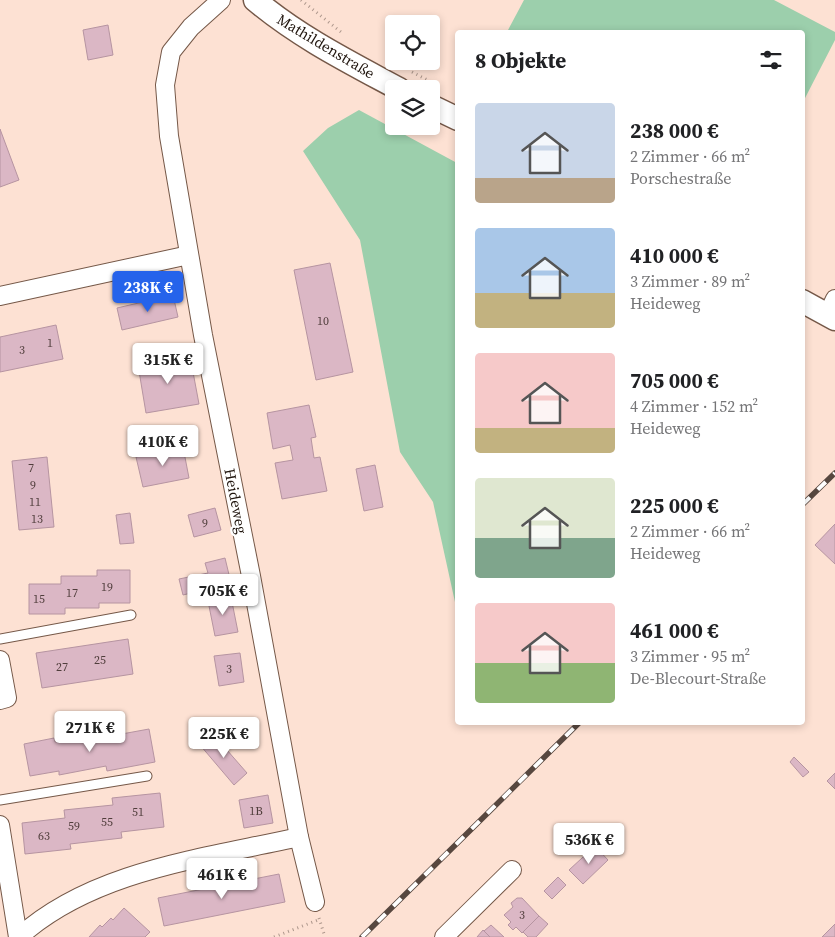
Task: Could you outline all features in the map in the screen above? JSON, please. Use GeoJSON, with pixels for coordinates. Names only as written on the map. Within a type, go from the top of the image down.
{"type":"FeatureCollection","features":[{"type":"Feature","properties":{"kind":"street","name":"Heideweg"},"geometry":{"type":"LineString","coordinates":[[222,0],[191,27],[171,52],[165,85],[170,136],[189,255],[299,837],[314,902]]}},
{"type":"Feature","properties":{"kind":"street","name":"Mathildenstraße"},"geometry":{"type":"LineString","coordinates":[[255,0],[309,40],[405,80]]}},
{"type":"Feature","properties":{"kind":"street"},"geometry":{"type":"LineString","coordinates":[[440,100],[455,117]]}},
{"type":"Feature","properties":{"kind":"street"},"geometry":{"type":"LineString","coordinates":[[0,296],[189,255]]}},
{"type":"Feature","properties":{"kind":"street"},"geometry":{"type":"LineString","coordinates":[[805,302],[833,311]]}},
{"type":"Feature","properties":{"kind":"street"},"geometry":{"type":"LineString","coordinates":[[0,660],[7,698],[0,700]]}},
{"type":"Feature","properties":{"kind":"street"},"geometry":{"type":"LineString","coordinates":[[0,825],[19,937]]}},
{"type":"Feature","properties":{"kind":"street"},"geometry":{"type":"LineString","coordinates":[[19,937],[33,925],[75,900],[117,880],[299,837]]}},
{"type":"Feature","properties":{"kind":"street"},"geometry":{"type":"LineString","coordinates":[[444,937],[512,870]]}},
{"type":"Feature","properties":{"kind":"lane"},"geometry":{"type":"LineString","coordinates":[[0,639],[131,615]]}},
{"type":"Feature","properties":{"kind":"lane"},"geometry":{"type":"LineString","coordinates":[[0,800],[148,776]]}},
{"type":"Feature","properties":{"kind":"path"},"geometry":{"type":"LineString","coordinates":[[301,0],[344,34]]}},
{"type":"Feature","properties":{"kind":"path"},"geometry":{"type":"LineString","coordinates":[[274,937],[320,920]]}},
{"type":"Feature","properties":{"kind":"green space"},"geometry":{"type":"Polygon","coordinates":[[[524,0],[774,0],[835,32],[835,40],[805,98],[805,30],[508,30],[524,0]]]}},
{"type":"Feature","properties":{"kind":"green space"},"geometry":{"type":"Polygon","coordinates":[[[359,110],[385,124],[385,135],[405,135],[455,162],[455,602],[433,502],[400,452],[360,240],[303,151],[328,128],[359,110]]]}},
{"type":"Feature","properties":{"kind":"building"},"geometry":{"type":"Polygon","coordinates":[[[108,25],[113,55],[88,60],[83,30],[108,25]]]}},
{"type":"Feature","properties":{"kind":"building"},"geometry":{"type":"Polygon","coordinates":[[[0,129],[19,180],[0,187],[0,129]]]}},
{"type":"Feature","properties":{"kind":"building"},"geometry":{"type":"Polygon","coordinates":[[[330,263],[353,372],[316,380],[294,270],[330,263]]]}},
{"type":"Feature","properties":{"kind":"building"},"geometry":{"type":"Polygon","coordinates":[[[173,295],[178,317],[122,330],[117,308],[173,295]]]}},
{"type":"Feature","properties":{"kind":"building"},"geometry":{"type":"Polygon","coordinates":[[[56,325],[63,359],[0,372],[0,337],[56,325]]]}},
{"type":"Feature","properties":{"kind":"building"},"geometry":{"type":"Polygon","coordinates":[[[190,356],[199,404],[146,413],[138,365],[190,356]]]}},
{"type":"Feature","properties":{"kind":"building"},"geometry":{"type":"Polygon","coordinates":[[[309,405],[316,437],[311,438],[314,458],[320,457],[327,491],[282,499],[275,463],[293,460],[290,445],[273,449],[267,413],[309,405]]]}},
{"type":"Feature","properties":{"kind":"building"},"geometry":{"type":"Polygon","coordinates":[[[183,447],[189,478],[143,487],[136,457],[183,447]]]}},
{"type":"Feature","properties":{"kind":"building"},"geometry":{"type":"Polygon","coordinates":[[[47,457],[54,527],[19,530],[12,461],[47,457]]]}},
{"type":"Feature","properties":{"kind":"building"},"geometry":{"type":"Polygon","coordinates":[[[375,465],[383,507],[364,511],[356,469],[375,465]]]}},
{"type":"Feature","properties":{"kind":"building"},"geometry":{"type":"Polygon","coordinates":[[[215,508],[221,530],[194,537],[188,515],[215,508]]]}},
{"type":"Feature","properties":{"kind":"building"},"geometry":{"type":"Polygon","coordinates":[[[130,513],[134,543],[120,544],[116,515],[130,513]]]}},
{"type":"Feature","properties":{"kind":"building"},"geometry":{"type":"Polygon","coordinates":[[[835,524],[835,564],[815,545],[835,524]]]}},
{"type":"Feature","properties":{"kind":"building"},"geometry":{"type":"Polygon","coordinates":[[[225,558],[231,583],[183,595],[179,579],[208,573],[205,563],[225,558]]]}},
{"type":"Feature","properties":{"kind":"building"},"geometry":{"type":"Polygon","coordinates":[[[97,570],[130,570],[130,603],[99,603],[99,608],[65,608],[65,614],[29,614],[29,584],[61,584],[61,576],[97,576],[97,570]]]}},
{"type":"Feature","properties":{"kind":"building"},"geometry":{"type":"Polygon","coordinates":[[[231,597],[238,632],[215,636],[208,601],[231,597]]]}},
{"type":"Feature","properties":{"kind":"building"},"geometry":{"type":"Polygon","coordinates":[[[128,639],[133,674],[42,688],[36,653],[128,639]]]}},
{"type":"Feature","properties":{"kind":"building"},"geometry":{"type":"Polygon","coordinates":[[[240,653],[244,682],[219,686],[214,656],[240,653]]]}},
{"type":"Feature","properties":{"kind":"building"},"geometry":{"type":"Polygon","coordinates":[[[149,729],[155,762],[107,771],[106,766],[59,775],[59,771],[30,776],[24,744],[54,738],[55,742],[100,734],[100,738],[149,729]]]}},
{"type":"Feature","properties":{"kind":"building"},"geometry":{"type":"Polygon","coordinates":[[[213,734],[247,773],[234,785],[200,745],[213,734]]]}},
{"type":"Feature","properties":{"kind":"building"},"geometry":{"type":"Polygon","coordinates":[[[794,757],[809,772],[803,777],[790,762],[794,757]]]}},
{"type":"Feature","properties":{"kind":"building"},"geometry":{"type":"Polygon","coordinates":[[[835,773],[835,789],[827,781],[835,773]]]}},
{"type":"Feature","properties":{"kind":"building"},"geometry":{"type":"Polygon","coordinates":[[[160,793],[164,827],[121,832],[122,838],[70,844],[71,849],[25,854],[22,823],[65,818],[64,810],[113,805],[112,798],[160,793]]]}},
{"type":"Feature","properties":{"kind":"building"},"geometry":{"type":"Polygon","coordinates":[[[268,795],[273,823],[244,828],[239,800],[268,795]]]}},
{"type":"Feature","properties":{"kind":"building"},"geometry":{"type":"Polygon","coordinates":[[[595,846],[608,860],[583,884],[569,870],[595,846]]]}},
{"type":"Feature","properties":{"kind":"building"},"geometry":{"type":"Polygon","coordinates":[[[279,874],[285,902],[164,926],[158,898],[279,874]]]}},
{"type":"Feature","properties":{"kind":"building"},"geometry":{"type":"Polygon","coordinates":[[[558,877],[566,885],[552,899],[544,891],[558,877]]]}},
{"type":"Feature","properties":{"kind":"building"},"geometry":{"type":"Polygon","coordinates":[[[517,898],[522,898],[539,916],[522,933],[516,927],[513,930],[508,925],[511,922],[504,915],[513,907],[511,903],[517,898]]]}},
{"type":"Feature","properties":{"kind":"building"},"geometry":{"type":"Polygon","coordinates":[[[124,908],[150,932],[145,937],[89,937],[100,925],[102,927],[111,918],[113,920],[124,908]]]}},
{"type":"Feature","properties":{"kind":"building"},"geometry":{"type":"Polygon","coordinates":[[[539,916],[548,924],[536,937],[528,937],[523,932],[539,916]]]}},
{"type":"Feature","properties":{"kind":"building"},"geometry":{"type":"Polygon","coordinates":[[[835,924],[835,937],[822,937],[835,924]]]}},
{"type":"Feature","properties":{"kind":"building"},"geometry":{"type":"Polygon","coordinates":[[[491,925],[504,937],[490,937],[484,931],[491,925]]]}},
{"type":"Feature","properties":{"kind":"building"},"geometry":{"type":"Polygon","coordinates":[[[483,930],[490,937],[477,937],[483,930]]]}},
{"type":"Feature","properties":{"kind":"railway"},"geometry":{"type":"LineString","coordinates":[[805,502],[835,473]]}},
{"type":"Feature","properties":{"kind":"railway"},"geometry":{"type":"LineString","coordinates":[[362,937],[577,725]]}}]}
